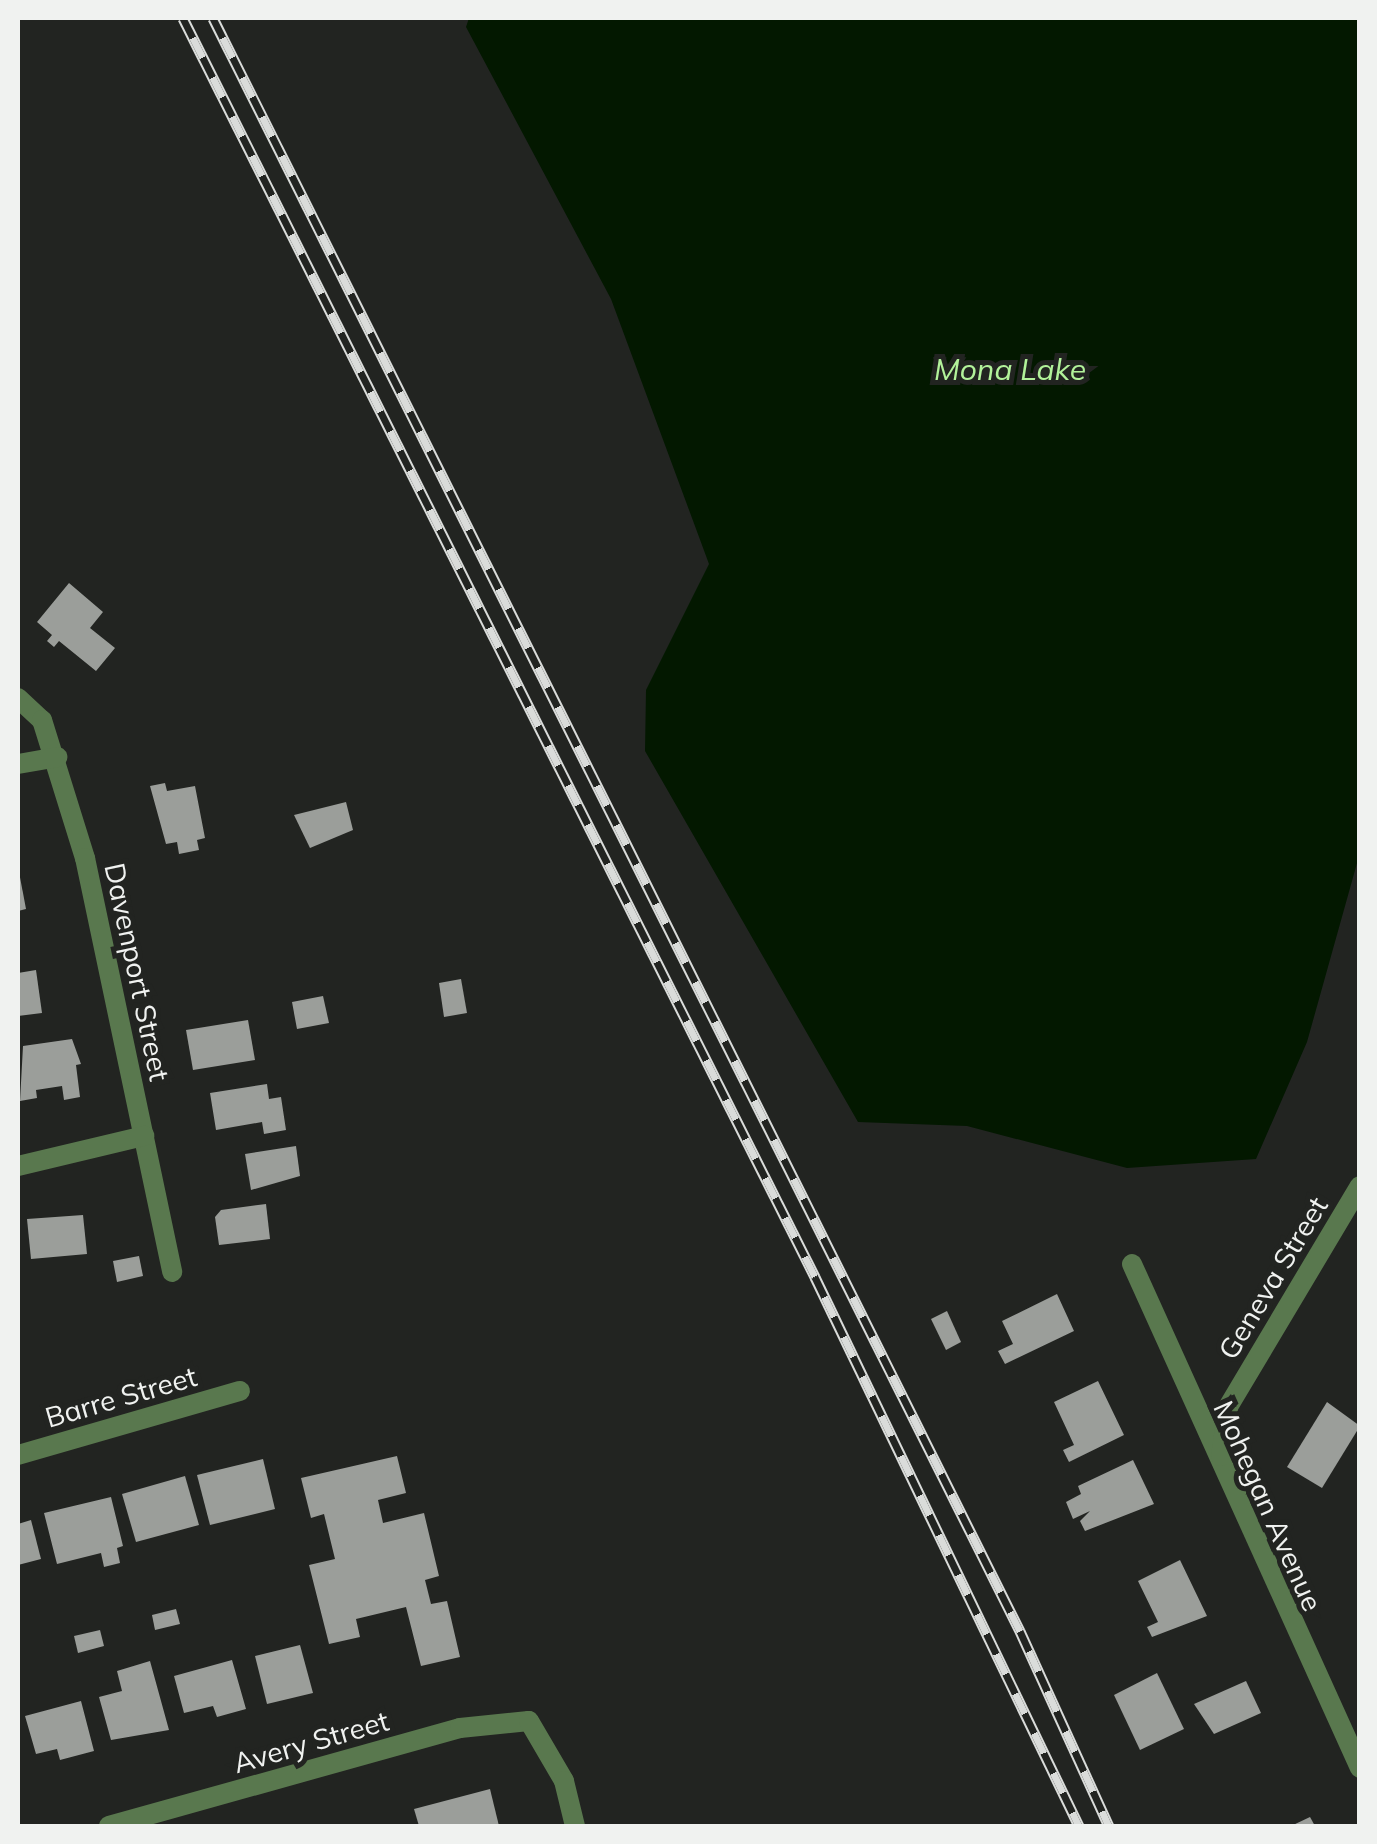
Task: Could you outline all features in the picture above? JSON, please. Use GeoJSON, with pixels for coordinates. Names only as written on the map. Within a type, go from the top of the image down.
{"type":"FeatureCollection","features":[{"type":"Feature","properties":{"kind":"street","name":"Davenport Street"},"geometry":{"type":"LineString","coordinates":[[18,698],[42,720],[56,757],[172,1272]]}},
{"type":"Feature","properties":{"kind":"street"},"geometry":{"type":"LineString","coordinates":[[18,764],[56,757]]}},
{"type":"Feature","properties":{"kind":"street"},"geometry":{"type":"LineString","coordinates":[[18,1166],[144,1136]]}},
{"type":"Feature","properties":{"kind":"street","name":"Geneva Street"},"geometry":{"type":"LineString","coordinates":[[1222,1456],[1228,1407],[1360,1186]]}},
{"type":"Feature","properties":{"kind":"street","name":"Mohegan Avenue"},"geometry":{"type":"LineString","coordinates":[[1132,1264],[1196,1412],[1222,1456],[1244,1524],[1360,1768]]}},
{"type":"Feature","properties":{"kind":"street","name":"Barre Street"},"geometry":{"type":"LineString","coordinates":[[18,1455],[240,1391]]}},
{"type":"Feature","properties":{"kind":"street","name":"Avery Street"},"geometry":{"type":"LineString","coordinates":[[109,1826],[460,1728],[528,1721],[564,1781],[574,1826]]}},
{"type":"Feature","properties":{"kind":"water","name":"Mona Lake"},"geometry":{"type":"Polygon","coordinates":[[[469,18],[1359,18],[1359,856],[1307,1042],[1256,1159],[1127,1168],[967,1126],[858,1122],[645,751],[646,690],[709,564],[611,299],[466,27],[469,18]]]}},
{"type":"Feature","properties":{"kind":"building"},"geometry":{"type":"Polygon","coordinates":[[[69,583],[103,612],[90,628],[115,648],[96,671],[59,641],[54,647],[47,641],[52,635],[37,622],[69,583]]]}},
{"type":"Feature","properties":{"kind":"building"},"geometry":{"type":"Polygon","coordinates":[[[165,783],[167,791],[195,786],[205,838],[197,840],[199,850],[179,854],[177,842],[166,844],[150,786],[165,783]]]}},
{"type":"Feature","properties":{"kind":"building"},"geometry":{"type":"Polygon","coordinates":[[[346,802],[353,830],[310,848],[294,815],[346,802]]]}},
{"type":"Feature","properties":{"kind":"building"},"geometry":{"type":"Polygon","coordinates":[[[18,873],[26,909],[18,911],[18,873]]]}},
{"type":"Feature","properties":{"kind":"building"},"geometry":{"type":"Polygon","coordinates":[[[36,970],[42,1013],[18,1016],[18,973],[36,970]]]}},
{"type":"Feature","properties":{"kind":"building"},"geometry":{"type":"Polygon","coordinates":[[[461,979],[467,1013],[444,1017],[439,983],[461,979]]]}},
{"type":"Feature","properties":{"kind":"building"},"geometry":{"type":"Polygon","coordinates":[[[323,996],[329,1023],[297,1029],[292,1002],[323,996]]]}},
{"type":"Feature","properties":{"kind":"building"},"geometry":{"type":"Polygon","coordinates":[[[248,1020],[255,1060],[193,1070],[186,1030],[248,1020]]]}},
{"type":"Feature","properties":{"kind":"building"},"geometry":{"type":"Polygon","coordinates":[[[72,1039],[81,1064],[76,1065],[80,1097],[64,1100],[62,1086],[36,1090],[37,1098],[20,1101],[23,1046],[72,1039]]]}},
{"type":"Feature","properties":{"kind":"building"},"geometry":{"type":"Polygon","coordinates":[[[267,1084],[269,1099],[281,1097],[286,1130],[264,1134],[262,1122],[216,1130],[210,1093],[267,1084]]]}},
{"type":"Feature","properties":{"kind":"building"},"geometry":{"type":"Polygon","coordinates":[[[296,1146],[300,1176],[251,1190],[245,1154],[296,1146]]]}},
{"type":"Feature","properties":{"kind":"building"},"geometry":{"type":"Polygon","coordinates":[[[266,1204],[270,1239],[219,1245],[215,1217],[221,1210],[266,1204]]]}},
{"type":"Feature","properties":{"kind":"building"},"geometry":{"type":"Polygon","coordinates":[[[83,1215],[87,1254],[31,1259],[27,1219],[83,1215]]]}},
{"type":"Feature","properties":{"kind":"building"},"geometry":{"type":"Polygon","coordinates":[[[139,1256],[143,1276],[117,1282],[113,1261],[139,1256]]]}},
{"type":"Feature","properties":{"kind":"building"},"geometry":{"type":"Polygon","coordinates":[[[1057,1294],[1074,1331],[1005,1364],[998,1351],[1013,1344],[1002,1321],[1057,1294]]]}},
{"type":"Feature","properties":{"kind":"building"},"geometry":{"type":"Polygon","coordinates":[[[947,1311],[961,1342],[946,1350],[931,1319],[947,1311]]]}},
{"type":"Feature","properties":{"kind":"building"},"geometry":{"type":"Polygon","coordinates":[[[1098,1381],[1124,1435],[1069,1462],[1063,1450],[1074,1445],[1054,1402],[1098,1381]]]}},
{"type":"Feature","properties":{"kind":"building"},"geometry":{"type":"Polygon","coordinates":[[[1327,1402],[1360,1426],[1322,1488],[1287,1467],[1327,1402]]]}},
{"type":"Feature","properties":{"kind":"building"},"geometry":{"type":"Polygon","coordinates":[[[397,1456],[406,1493],[378,1500],[383,1523],[424,1513],[439,1576],[425,1580],[431,1604],[447,1601],[460,1657],[421,1666],[406,1607],[356,1619],[360,1637],[329,1644],[309,1565],[335,1559],[324,1514],[311,1518],[301,1478],[397,1456]]]}},
{"type":"Feature","properties":{"kind":"building"},"geometry":{"type":"Polygon","coordinates":[[[263,1459],[275,1509],[210,1525],[197,1475],[263,1459]]]}},
{"type":"Feature","properties":{"kind":"building"},"geometry":{"type":"Polygon","coordinates":[[[1133,1460],[1154,1504],[1085,1531],[1080,1521],[1090,1511],[1073,1519],[1066,1502],[1081,1494],[1078,1486],[1133,1460]]]}},
{"type":"Feature","properties":{"kind":"building"},"geometry":{"type":"Polygon","coordinates":[[[185,1476],[199,1525],[136,1542],[122,1494],[185,1476]]]}},
{"type":"Feature","properties":{"kind":"building"},"geometry":{"type":"Polygon","coordinates":[[[111,1497],[123,1546],[117,1548],[120,1563],[104,1567],[101,1553],[57,1564],[44,1513],[111,1497]]]}},
{"type":"Feature","properties":{"kind":"building"},"geometry":{"type":"Polygon","coordinates":[[[31,1520],[41,1559],[18,1565],[18,1524],[31,1520]]]}},
{"type":"Feature","properties":{"kind":"building"},"geometry":{"type":"Polygon","coordinates":[[[1180,1560],[1207,1616],[1152,1637],[1147,1627],[1158,1622],[1138,1581],[1180,1560]]]}},
{"type":"Feature","properties":{"kind":"building"},"geometry":{"type":"Polygon","coordinates":[[[176,1609],[180,1624],[155,1630],[152,1615],[176,1609]]]}},
{"type":"Feature","properties":{"kind":"building"},"geometry":{"type":"Polygon","coordinates":[[[100,1630],[104,1646],[78,1653],[74,1636],[100,1630]]]}},
{"type":"Feature","properties":{"kind":"building"},"geometry":{"type":"Polygon","coordinates":[[[300,1645],[313,1693],[267,1704],[255,1656],[300,1645]]]}},
{"type":"Feature","properties":{"kind":"building"},"geometry":{"type":"Polygon","coordinates":[[[232,1660],[246,1709],[217,1717],[213,1706],[184,1713],[174,1676],[232,1660]]]}},
{"type":"Feature","properties":{"kind":"building"},"geometry":{"type":"Polygon","coordinates":[[[150,1661],[169,1730],[111,1740],[99,1697],[122,1691],[117,1671],[150,1661]]]}},
{"type":"Feature","properties":{"kind":"building"},"geometry":{"type":"Polygon","coordinates":[[[1157,1673],[1184,1729],[1140,1750],[1114,1695],[1157,1673]]]}},
{"type":"Feature","properties":{"kind":"building"},"geometry":{"type":"Polygon","coordinates":[[[1246,1681],[1261,1713],[1214,1734],[1194,1704],[1246,1681]]]}},
{"type":"Feature","properties":{"kind":"building"},"geometry":{"type":"Polygon","coordinates":[[[81,1701],[94,1751],[60,1760],[57,1749],[36,1754],[25,1716],[81,1701]]]}},
{"type":"Feature","properties":{"kind":"building"},"geometry":{"type":"Polygon","coordinates":[[[490,1789],[499,1826],[419,1826],[414,1809],[490,1789]]]}},
{"type":"Feature","properties":{"kind":"building"},"geometry":{"type":"Polygon","coordinates":[[[1310,1817],[1315,1826],[1291,1826],[1310,1817]]]}},
{"type":"Feature","properties":{"kind":"railway"},"geometry":{"type":"LineString","coordinates":[[183,18],[815,1277],[1079,1826]]}},
{"type":"Feature","properties":{"kind":"railway"},"geometry":{"type":"LineString","coordinates":[[213,18],[1020,1631],[1109,1826]]}}]}
